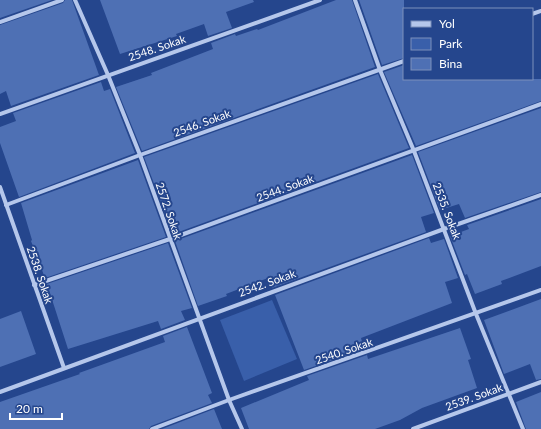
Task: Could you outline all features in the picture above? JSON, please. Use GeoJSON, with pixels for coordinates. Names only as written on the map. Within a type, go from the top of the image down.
{"type":"FeatureCollection","features":[{"type":"Feature","properties":{"kind":"street"},"geometry":{"type":"LineString","coordinates":[[0,22],[62,0]]}},
{"type":"Feature","properties":{"kind":"street","name":"2572. Sokak"},"geometry":{"type":"LineString","coordinates":[[76,0],[140,155],[198,318],[229,400],[242,429]]}},
{"type":"Feature","properties":{"kind":"street","name":"2548. Sokak"},"geometry":{"type":"LineString","coordinates":[[0,114],[320,0]]}},
{"type":"Feature","properties":{"kind":"street","name":"2535. Sokak"},"geometry":{"type":"LineString","coordinates":[[355,0],[380,70],[414,151],[476,314],[523,429]]}},
{"type":"Feature","properties":{"kind":"street","name":"2546. Sokak"},"geometry":{"type":"LineString","coordinates":[[6,204],[403,61]]}},
{"type":"Feature","properties":{"kind":"street","name":"2544. Sokak"},"geometry":{"type":"LineString","coordinates":[[34,285],[170,239],[541,104]]}},
{"type":"Feature","properties":{"kind":"street","name":"2538. Sokak"},"geometry":{"type":"LineString","coordinates":[[0,187],[64,368]]}},
{"type":"Feature","properties":{"kind":"street","name":"2542. Sokak"},"geometry":{"type":"LineString","coordinates":[[0,392],[444,228],[541,195]]}},
{"type":"Feature","properties":{"kind":"street","name":"2540. Sokak"},"geometry":{"type":"LineString","coordinates":[[152,429],[229,400],[541,290]]}},
{"type":"Feature","properties":{"kind":"street","name":"2539. Sokak"},"geometry":{"type":"LineString","coordinates":[[413,429],[541,382]]}},
{"type":"Feature","properties":{"kind":"green space"},"geometry":{"type":"Polygon","coordinates":[[[272,300],[297,359],[244,381],[220,320],[272,300]]]}},
{"type":"Feature","properties":{"kind":"building"},"geometry":{"type":"Polygon","coordinates":[[[0,0],[52,0],[0,18],[0,0]]]}},
{"type":"Feature","properties":{"kind":"building"},"geometry":{"type":"Polygon","coordinates":[[[65,0],[72,0],[99,75],[11,106],[6,91],[0,94],[0,25],[63,3],[65,0]]]}},
{"type":"Feature","properties":{"kind":"building"},"geometry":{"type":"Polygon","coordinates":[[[100,0],[253,0],[254,2],[226,12],[232,28],[208,36],[204,24],[176,34],[177,36],[120,54],[100,0]]]}},
{"type":"Feature","properties":{"kind":"building"},"geometry":{"type":"Polygon","coordinates":[[[336,0],[352,0],[375,67],[142,151],[116,87],[152,75],[151,73],[213,49],[211,43],[235,34],[236,36],[257,29],[258,30],[336,0]]]}},
{"type":"Feature","properties":{"kind":"building"},"geometry":{"type":"Polygon","coordinates":[[[359,0],[404,0],[403,58],[382,65],[359,0]]]}},
{"type":"Feature","properties":{"kind":"building"},"geometry":{"type":"Polygon","coordinates":[[[403,65],[403,80],[541,79],[541,101],[416,146],[384,72],[403,65]]]}},
{"type":"Feature","properties":{"kind":"building"},"geometry":{"type":"Polygon","coordinates":[[[378,74],[409,148],[173,234],[144,157],[378,74]]]}},
{"type":"Feature","properties":{"kind":"building"},"geometry":{"type":"Polygon","coordinates":[[[101,82],[104,91],[110,89],[135,153],[19,197],[0,143],[0,127],[16,121],[13,113],[101,82]]]}},
{"type":"Feature","properties":{"kind":"building"},"geometry":{"type":"Polygon","coordinates":[[[541,108],[541,192],[465,218],[459,204],[440,210],[418,152],[541,108]]]}},
{"type":"Feature","properties":{"kind":"building"},"geometry":{"type":"Polygon","coordinates":[[[412,155],[434,213],[421,217],[426,232],[272,288],[268,278],[226,294],[227,296],[198,306],[175,241],[412,155]]]}},
{"type":"Feature","properties":{"kind":"building"},"geometry":{"type":"Polygon","coordinates":[[[138,160],[166,237],[45,278],[31,241],[32,240],[21,203],[138,160]]]}},
{"type":"Feature","properties":{"kind":"building"},"geometry":{"type":"Polygon","coordinates":[[[541,199],[541,266],[501,281],[502,284],[475,294],[467,274],[465,275],[450,236],[469,229],[467,225],[541,199]]]}},
{"type":"Feature","properties":{"kind":"building"},"geometry":{"type":"Polygon","coordinates":[[[429,238],[431,243],[444,239],[458,278],[445,282],[452,303],[361,338],[364,349],[304,370],[275,295],[429,238]]]}},
{"type":"Feature","properties":{"kind":"building"},"geometry":{"type":"Polygon","coordinates":[[[168,243],[192,308],[181,311],[185,320],[161,329],[158,321],[68,349],[47,284],[168,243]]]}},
{"type":"Feature","properties":{"kind":"building"},"geometry":{"type":"Polygon","coordinates":[[[541,299],[541,379],[536,380],[530,364],[504,374],[484,320],[541,299]]]}},
{"type":"Feature","properties":{"kind":"building"},"geometry":{"type":"Polygon","coordinates":[[[21,311],[36,354],[0,367],[0,319],[21,311]]]}},
{"type":"Feature","properties":{"kind":"building"},"geometry":{"type":"Polygon","coordinates":[[[187,327],[212,393],[208,395],[212,403],[151,426],[149,429],[0,429],[0,402],[165,342],[163,336],[187,327]]]}},
{"type":"Feature","properties":{"kind":"building"},"geometry":{"type":"Polygon","coordinates":[[[460,328],[471,359],[468,360],[477,388],[422,408],[400,420],[375,429],[249,429],[241,408],[309,380],[307,376],[367,355],[368,359],[460,328]]]}},
{"type":"Feature","properties":{"kind":"building"},"geometry":{"type":"Polygon","coordinates":[[[541,392],[541,429],[526,429],[516,402],[541,392]]]}},
{"type":"Feature","properties":{"kind":"building"},"geometry":{"type":"Polygon","coordinates":[[[214,409],[222,429],[162,429],[214,409]]]}}]}
